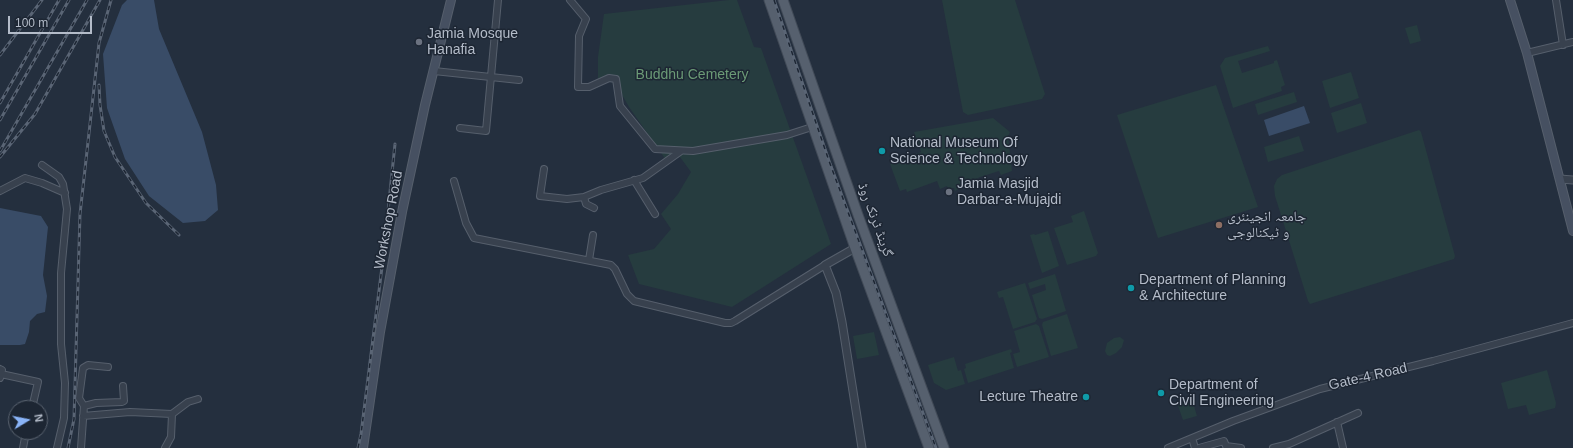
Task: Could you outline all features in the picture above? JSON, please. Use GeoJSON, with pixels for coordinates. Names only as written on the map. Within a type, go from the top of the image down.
{"type":"FeatureCollection","features":[{"type":"Feature","properties":{"kind":"main road","name":"Workshop Road"},"geometry":{"type":"LineString","coordinates":[[363,448],[380,332],[402,212],[425,105],[451,0]]}},
{"type":"Feature","properties":{"kind":"main road","name":"گرینڈ ٹرنک روڈ"},"geometry":{"type":"LineString","coordinates":[[769,0],[812,127],[929,448]]}},
{"type":"Feature","properties":{"kind":"main road","name":"گرینڈ ٹرنک روڈ"},"geometry":{"type":"LineString","coordinates":[[783,0],[858,215],[944,448]]}},
{"type":"Feature","properties":{"kind":"main road"},"geometry":{"type":"LineString","coordinates":[[1513,1],[1573,231]]}},
{"type":"Feature","properties":{"kind":"street"},"geometry":{"type":"LineString","coordinates":[[460,128],[486,131],[498,0]]}},
{"type":"Feature","properties":{"kind":"street"},"geometry":{"type":"LineString","coordinates":[[570,0],[586,19],[579,36],[578,87],[589,88],[609,78],[616,79],[620,106],[655,149],[694,152],[788,135],[812,127]]}},
{"type":"Feature","properties":{"kind":"street"},"geometry":{"type":"LineString","coordinates":[[1556,0],[1563,45]]}},
{"type":"Feature","properties":{"kind":"street"},"geometry":{"type":"LineString","coordinates":[[1527,53],[1573,42]]}},
{"type":"Feature","properties":{"kind":"street"},"geometry":{"type":"LineString","coordinates":[[434,71],[519,80]]}},
{"type":"Feature","properties":{"kind":"street"},"geometry":{"type":"LineString","coordinates":[[544,169],[540,196],[567,199],[584,197],[601,190],[643,178],[681,151]]}},
{"type":"Feature","properties":{"kind":"street"},"geometry":{"type":"LineString","coordinates":[[42,165],[59,177],[65,193],[67,209],[61,274],[61,336],[66,383],[64,418],[57,448]]}},
{"type":"Feature","properties":{"kind":"street"},"geometry":{"type":"LineString","coordinates":[[0,192],[25,178],[42,183],[65,193]]}},
{"type":"Feature","properties":{"kind":"street"},"geometry":{"type":"LineString","coordinates":[[1560,179],[1573,180]]}},
{"type":"Feature","properties":{"kind":"street"},"geometry":{"type":"LineString","coordinates":[[634,180],[655,214]]}},
{"type":"Feature","properties":{"kind":"street"},"geometry":{"type":"LineString","coordinates":[[454,181],[466,223],[474,238],[611,265],[615,269],[627,294],[634,301],[731,323],[825,265],[856,248]]}},
{"type":"Feature","properties":{"kind":"street"},"geometry":{"type":"LineString","coordinates":[[584,197],[586,204],[594,208]]}},
{"type":"Feature","properties":{"kind":"street"},"geometry":{"type":"LineString","coordinates":[[589,260],[593,235]]}},
{"type":"Feature","properties":{"kind":"street"},"geometry":{"type":"LineString","coordinates":[[825,265],[836,293],[839,307],[862,448]]}},
{"type":"Feature","properties":{"kind":"street","name":"Gate-4 Road"},"geometry":{"type":"LineString","coordinates":[[1168,448],[1320,389],[1433,361],[1573,323]]}},
{"type":"Feature","properties":{"kind":"street"},"geometry":{"type":"LineString","coordinates":[[81,448],[84,406],[79,398],[83,368],[88,365],[108,367]]}},
{"type":"Feature","properties":{"kind":"street"},"geometry":{"type":"LineString","coordinates":[[0,374],[38,382],[34,400]]}},
{"type":"Feature","properties":{"kind":"street"},"geometry":{"type":"LineString","coordinates":[[84,406],[96,403],[124,401],[123,386]]}},
{"type":"Feature","properties":{"kind":"street"},"geometry":{"type":"LineString","coordinates":[[83,416],[130,412],[172,414],[189,401],[198,399]]}},
{"type":"Feature","properties":{"kind":"street"},"geometry":{"type":"LineString","coordinates":[[1273,448],[1289,444],[1358,413]]}},
{"type":"Feature","properties":{"kind":"street"},"geometry":{"type":"LineString","coordinates":[[165,448],[171,437],[172,414]]}},
{"type":"Feature","properties":{"kind":"street"},"geometry":{"type":"LineString","coordinates":[[1337,422],[1343,448]]}},
{"type":"Feature","properties":{"kind":"street"},"geometry":{"type":"LineString","coordinates":[[1192,438],[1195,448]]}},
{"type":"Feature","properties":{"kind":"street"},"geometry":{"type":"LineString","coordinates":[[1199,448],[1224,441],[1226,446],[1241,448]]}},
{"type":"Feature","properties":{"kind":"green space","name":"Buddhu Cemetery"},"geometry":{"type":"Polygon","coordinates":[[[737,0],[754,47],[761,48],[831,244],[732,307],[639,284],[628,255],[654,249],[671,229],[661,214],[678,194],[691,172],[677,153],[666,160],[629,107],[613,79],[598,84],[598,57],[604,14],[737,0]]]}},
{"type":"Feature","properties":{"kind":"green space"},"geometry":{"type":"Polygon","coordinates":[[[942,0],[1015,0],[1045,94],[1042,99],[968,115],[963,112],[942,0]]]}},
{"type":"Feature","properties":{"kind":"green space"},"geometry":{"type":"Polygon","coordinates":[[[1417,25],[1421,41],[1410,44],[1405,28],[1417,25]]]}},
{"type":"Feature","properties":{"kind":"green space"},"geometry":{"type":"Polygon","coordinates":[[[1268,46],[1270,51],[1238,61],[1242,73],[1274,63],[1274,61],[1277,60],[1285,85],[1281,87],[1282,91],[1233,108],[1220,66],[1225,58],[1268,46]]]}},
{"type":"Feature","properties":{"kind":"green space"},"geometry":{"type":"Polygon","coordinates":[[[1351,72],[1359,98],[1330,108],[1322,81],[1351,72]]]}},
{"type":"Feature","properties":{"kind":"green space"},"geometry":{"type":"Polygon","coordinates":[[[1216,85],[1258,207],[1158,238],[1117,115],[1216,85]]]}},
{"type":"Feature","properties":{"kind":"green space"},"geometry":{"type":"Polygon","coordinates":[[[1294,92],[1297,102],[1258,115],[1255,104],[1294,92]]]}},
{"type":"Feature","properties":{"kind":"green space"},"geometry":{"type":"Polygon","coordinates":[[[1361,103],[1367,123],[1337,133],[1331,113],[1361,103]]]}},
{"type":"Feature","properties":{"kind":"green space"},"geometry":{"type":"Polygon","coordinates":[[[993,118],[1010,132],[1008,136],[1012,171],[1001,175],[999,171],[980,177],[955,191],[954,188],[948,189],[947,186],[940,189],[937,181],[907,192],[906,189],[900,191],[890,164],[904,159],[905,161],[911,159],[910,156],[921,152],[914,132],[993,118]]]}},
{"type":"Feature","properties":{"kind":"green space"},"geometry":{"type":"Polygon","coordinates":[[[1419,130],[1421,132],[1455,256],[1454,259],[1310,304],[1275,196],[1274,186],[1277,179],[1282,175],[1419,130]]]}},
{"type":"Feature","properties":{"kind":"green space"},"geometry":{"type":"Polygon","coordinates":[[[1299,136],[1304,151],[1268,162],[1264,147],[1299,136]]]}},
{"type":"Feature","properties":{"kind":"green space"},"geometry":{"type":"Polygon","coordinates":[[[1084,211],[1098,253],[1096,256],[1067,265],[1054,228],[1073,222],[1071,216],[1084,211]]]}},
{"type":"Feature","properties":{"kind":"green space"},"geometry":{"type":"Polygon","coordinates":[[[1048,231],[1059,266],[1042,273],[1030,235],[1048,231]]]}},
{"type":"Feature","properties":{"kind":"green space"},"geometry":{"type":"Polygon","coordinates":[[[1055,274],[1066,311],[1042,319],[1039,318],[1032,295],[1046,290],[1045,284],[1030,289],[1028,283],[1055,274]]]}},
{"type":"Feature","properties":{"kind":"green space"},"geometry":{"type":"Polygon","coordinates":[[[1025,283],[1037,319],[1035,322],[1013,329],[1003,297],[999,298],[997,292],[1025,283]]]}},
{"type":"Feature","properties":{"kind":"green space"},"geometry":{"type":"Polygon","coordinates":[[[1067,314],[1078,348],[1051,356],[1042,325],[1043,322],[1067,314]]]}},
{"type":"Feature","properties":{"kind":"green space"},"geometry":{"type":"Polygon","coordinates":[[[1036,324],[1039,326],[1049,357],[1017,367],[1013,354],[1020,352],[1014,331],[1036,324]]]}},
{"type":"Feature","properties":{"kind":"green space"},"geometry":{"type":"Polygon","coordinates":[[[874,332],[879,355],[857,359],[853,336],[874,332]]]}},
{"type":"Feature","properties":{"kind":"green space"},"geometry":{"type":"Polygon","coordinates":[[[1120,337],[1124,340],[1122,347],[1116,353],[1110,356],[1107,355],[1105,351],[1107,343],[1114,338],[1120,337]]]}},
{"type":"Feature","properties":{"kind":"green space"},"geometry":{"type":"Polygon","coordinates":[[[1011,349],[1012,352],[1010,353],[1014,368],[968,383],[964,369],[966,368],[965,364],[1011,349]]]}},
{"type":"Feature","properties":{"kind":"green space"},"geometry":{"type":"Polygon","coordinates":[[[954,357],[958,371],[961,370],[965,384],[946,390],[934,383],[928,365],[954,357]]]}},
{"type":"Feature","properties":{"kind":"green space"},"geometry":{"type":"Polygon","coordinates":[[[1547,370],[1556,403],[1555,408],[1529,415],[1526,405],[1508,409],[1501,383],[1547,370]]]}},
{"type":"Feature","properties":{"kind":"green space"},"geometry":{"type":"Polygon","coordinates":[[[1192,399],[1197,416],[1183,420],[1177,403],[1192,399]]]}},
{"type":"Feature","properties":{"kind":"water"},"geometry":{"type":"Polygon","coordinates":[[[127,0],[154,0],[159,29],[202,132],[216,185],[218,210],[205,221],[183,223],[149,196],[125,159],[107,108],[103,54],[122,5],[127,0]]]}},
{"type":"Feature","properties":{"kind":"water"},"geometry":{"type":"Polygon","coordinates":[[[1304,106],[1310,123],[1269,136],[1264,120],[1304,106]]]}},
{"type":"Feature","properties":{"kind":"water"},"geometry":{"type":"Polygon","coordinates":[[[0,208],[41,216],[48,227],[43,275],[47,296],[45,312],[37,314],[30,321],[29,332],[25,344],[20,345],[0,345],[0,208]]]}},
{"type":"Feature","properties":{"kind":"railway"},"geometry":{"type":"LineString","coordinates":[[0,55],[42,0]]}},
{"type":"Feature","properties":{"kind":"railway"},"geometry":{"type":"LineString","coordinates":[[0,103],[59,0]]}},
{"type":"Feature","properties":{"kind":"railway"},"geometry":{"type":"LineString","coordinates":[[0,120],[69,0]]}},
{"type":"Feature","properties":{"kind":"railway"},"geometry":{"type":"LineString","coordinates":[[0,151],[87,0]]}},
{"type":"Feature","properties":{"kind":"railway"},"geometry":{"type":"LineString","coordinates":[[0,157],[35,114],[100,0]]}},
{"type":"Feature","properties":{"kind":"railway"},"geometry":{"type":"LineString","coordinates":[[68,448],[74,419],[80,214],[99,43],[111,0]]}},
{"type":"Feature","properties":{"kind":"railway"},"geometry":{"type":"LineString","coordinates":[[774,0],[829,161],[936,448]]}},
{"type":"Feature","properties":{"kind":"railway"},"geometry":{"type":"LineString","coordinates":[[99,85],[104,131],[115,157],[146,203],[179,235]]}},
{"type":"Feature","properties":{"kind":"railway"},"geometry":{"type":"LineString","coordinates":[[358,448],[383,259],[395,144]]}},
{"type":"Feature","properties":{"kind":"place","name":"Jamia Mosque Hanafia"},"geometry":{"type":"Point","coordinates":[419,42]}},
{"type":"Feature","properties":{"kind":"place","name":"National Museum Of Science & Technology"},"geometry":{"type":"Point","coordinates":[882,151]}},
{"type":"Feature","properties":{"kind":"place","name":"Jamia Masjid Darbar-a-Mujajdi"},"geometry":{"type":"Point","coordinates":[949,192]}},
{"type":"Feature","properties":{"kind":"place","name":"جامعہ انجینئری و ٹیکنالوجی"},"geometry":{"type":"Point","coordinates":[1219,225]}},
{"type":"Feature","properties":{"kind":"place","name":"Department of Planning & Architecture"},"geometry":{"type":"Point","coordinates":[1131,288]}},
{"type":"Feature","properties":{"kind":"place","name":"Department of Civil Engineering"},"geometry":{"type":"Point","coordinates":[1161,393]}},
{"type":"Feature","properties":{"kind":"place","name":"Lecture Theatre"},"geometry":{"type":"Point","coordinates":[1086,397]}}]}
